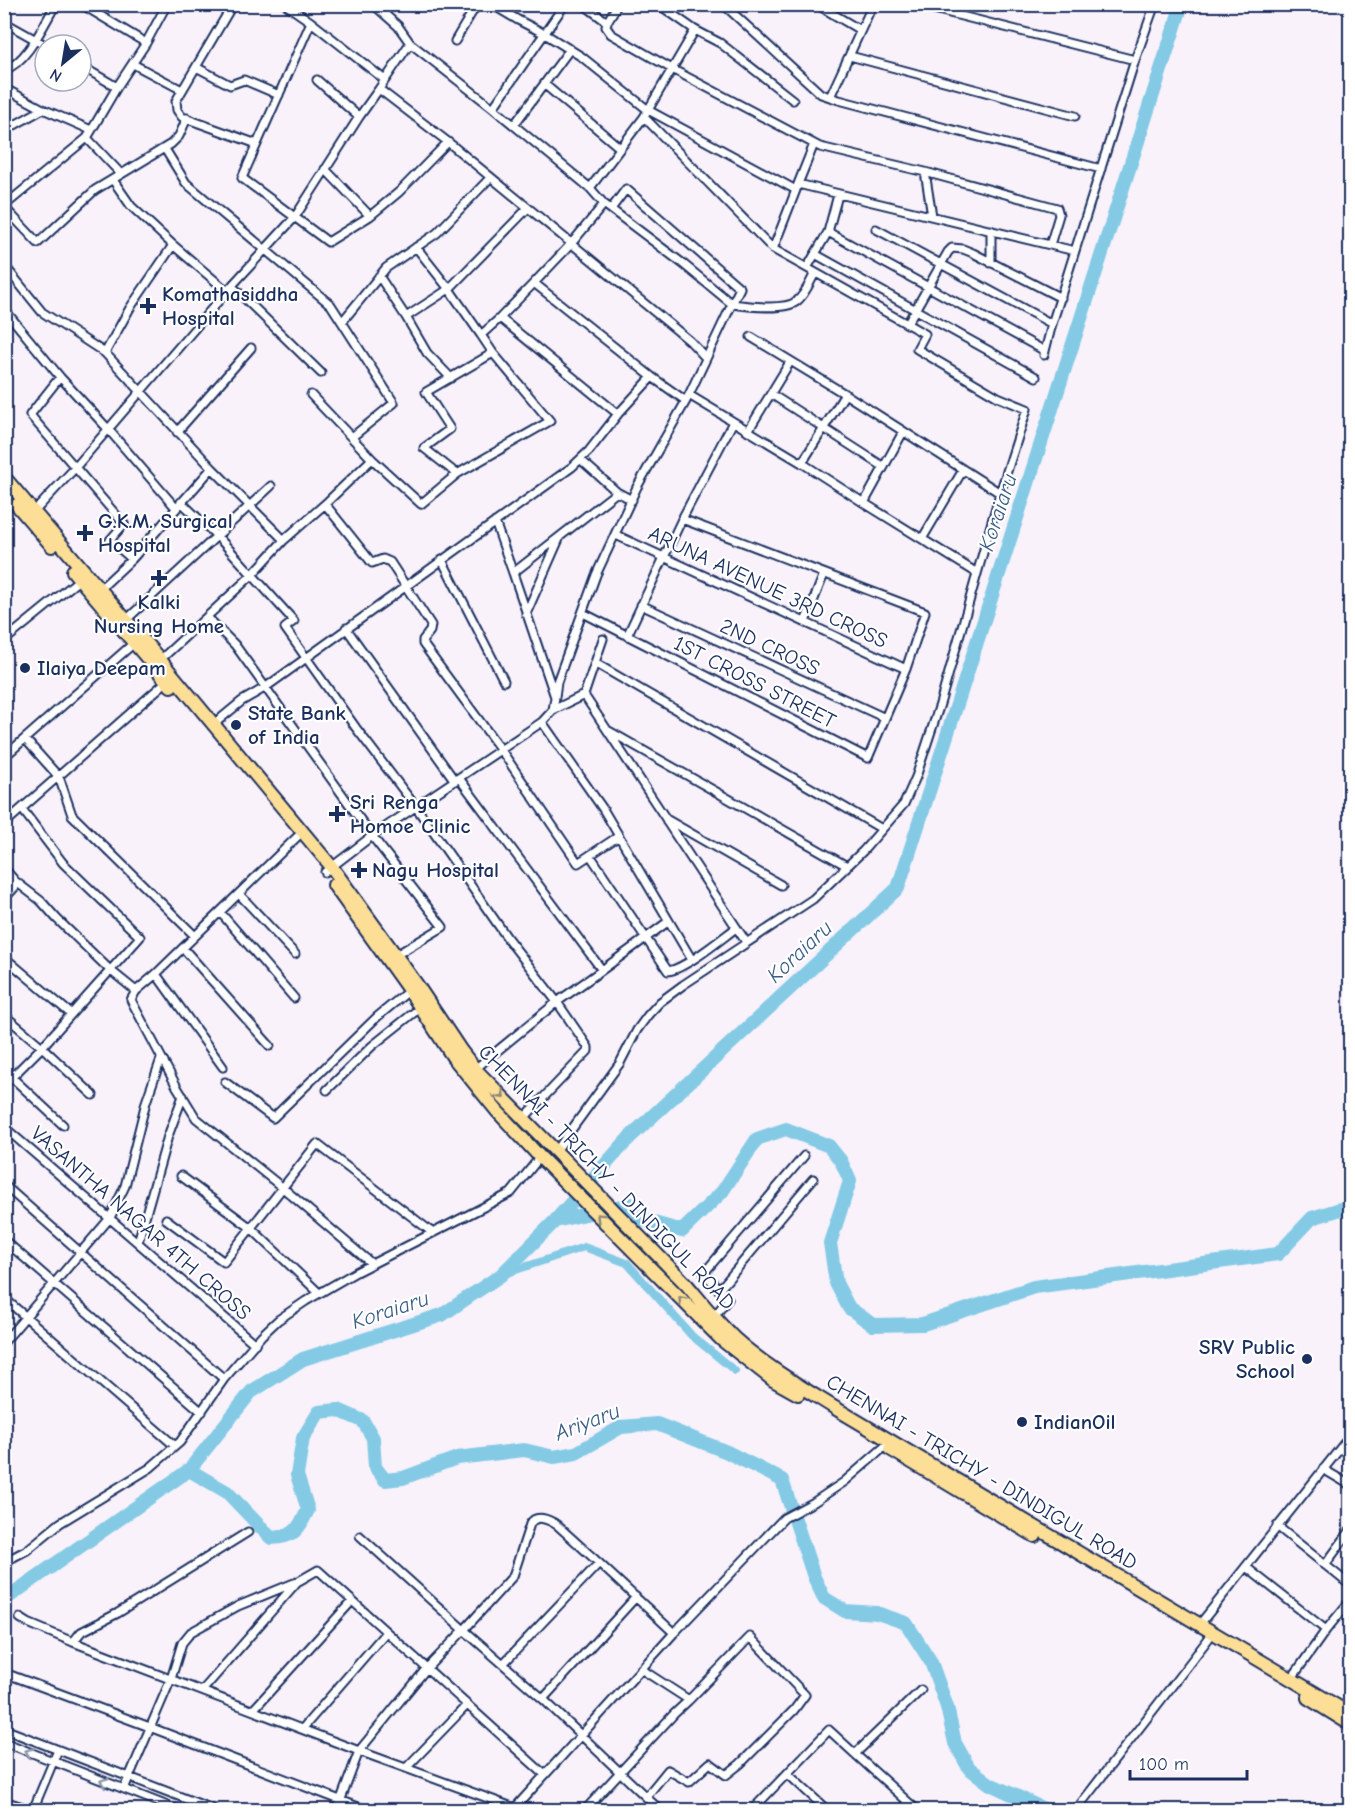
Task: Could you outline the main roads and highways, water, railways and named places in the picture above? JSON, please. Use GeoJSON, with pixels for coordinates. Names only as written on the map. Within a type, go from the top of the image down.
{"type":"FeatureCollection","features":[{"type":"Feature","properties":{"kind":"highway","name":"CHENNAI - TRICHY - DINDIGUL ROAD"},"geometry":{"type":"LineString","coordinates":[[4,477],[80,579],[134,643],[214,724],[396,955],[421,1007],[477,1089],[544,1161],[722,1340],[773,1380],[889,1444],[1200,1624],[1350,1714]]}},
{"type":"Feature","properties":{"kind":"highway","name":"CHENNAI - TRICHY - DINDIGUL ROAD"},"geometry":{"type":"LineString","coordinates":[[4,489],[100,589],[160,660],[170,678],[297,837],[328,869],[413,988],[476,1069],[687,1285],[713,1317],[739,1342],[793,1382],[889,1444],[1350,1724]]}},
{"type":"Feature","properties":{"kind":"waterway","name":"Koraiaru"},"geometry":{"type":"LineString","coordinates":[[4,1600],[189,1470],[251,1392],[303,1359],[442,1315],[501,1275],[555,1221],[630,1137],[898,888],[1182,4]]}},
{"type":"Feature","properties":{"kind":"waterway"},"geometry":{"type":"LineString","coordinates":[[555,1221],[630,1204],[640,1219],[682,1231],[722,1192],[757,1139],[786,1129],[829,1146],[841,1161],[850,1181],[830,1243],[836,1283],[849,1308],[873,1325],[923,1324],[1034,1287],[1278,1254],[1312,1218],[1350,1206]]}},
{"type":"Feature","properties":{"kind":"waterway"},"geometry":{"type":"LineString","coordinates":[[501,1275],[584,1247],[627,1263],[692,1336],[735,1371]]}},
{"type":"Feature","properties":{"kind":"waterway","name":"Ariyaru"},"geometry":{"type":"LineString","coordinates":[[189,1470],[227,1492],[271,1538],[286,1536],[295,1531],[308,1510],[297,1475],[303,1438],[319,1412],[338,1410],[363,1421],[373,1438],[375,1467],[385,1480],[403,1478],[457,1458],[524,1450],[554,1457],[576,1453],[621,1427],[657,1424],[727,1452],[782,1480],[814,1577],[824,1598],[845,1611],[877,1613],[906,1623],[931,1662],[947,1707],[955,1743],[969,1768],[990,1784],[1046,1810]]}},
{"type":"Feature","properties":{"kind":"place","name":"Komathasiddha Hospital"},"geometry":{"type":"Point","coordinates":[148,306]}},
{"type":"Feature","properties":{"kind":"place","name":"G.K.M. Surgical Hospital"},"geometry":{"type":"Point","coordinates":[85,533]}},
{"type":"Feature","properties":{"kind":"place","name":"Kalki Nursing Home"},"geometry":{"type":"Point","coordinates":[159,578]}},
{"type":"Feature","properties":{"kind":"place","name":"Ilaiya Deepam"},"geometry":{"type":"Point","coordinates":[25,668]}},
{"type":"Feature","properties":{"kind":"place","name":"State Bank of India"},"geometry":{"type":"Point","coordinates":[236,725]}},
{"type":"Feature","properties":{"kind":"place","name":"Sri Renga Homoe Clinic"},"geometry":{"type":"Point","coordinates":[337,814]}},
{"type":"Feature","properties":{"kind":"place","name":"Nagu Hospital"},"geometry":{"type":"Point","coordinates":[359,870]}},
{"type":"Feature","properties":{"kind":"place","name":"SRV Public School"},"geometry":{"type":"Point","coordinates":[1307,1359]}},
{"type":"Feature","properties":{"kind":"place","name":"IndianOil"},"geometry":{"type":"Point","coordinates":[1022,1422]}}]}
